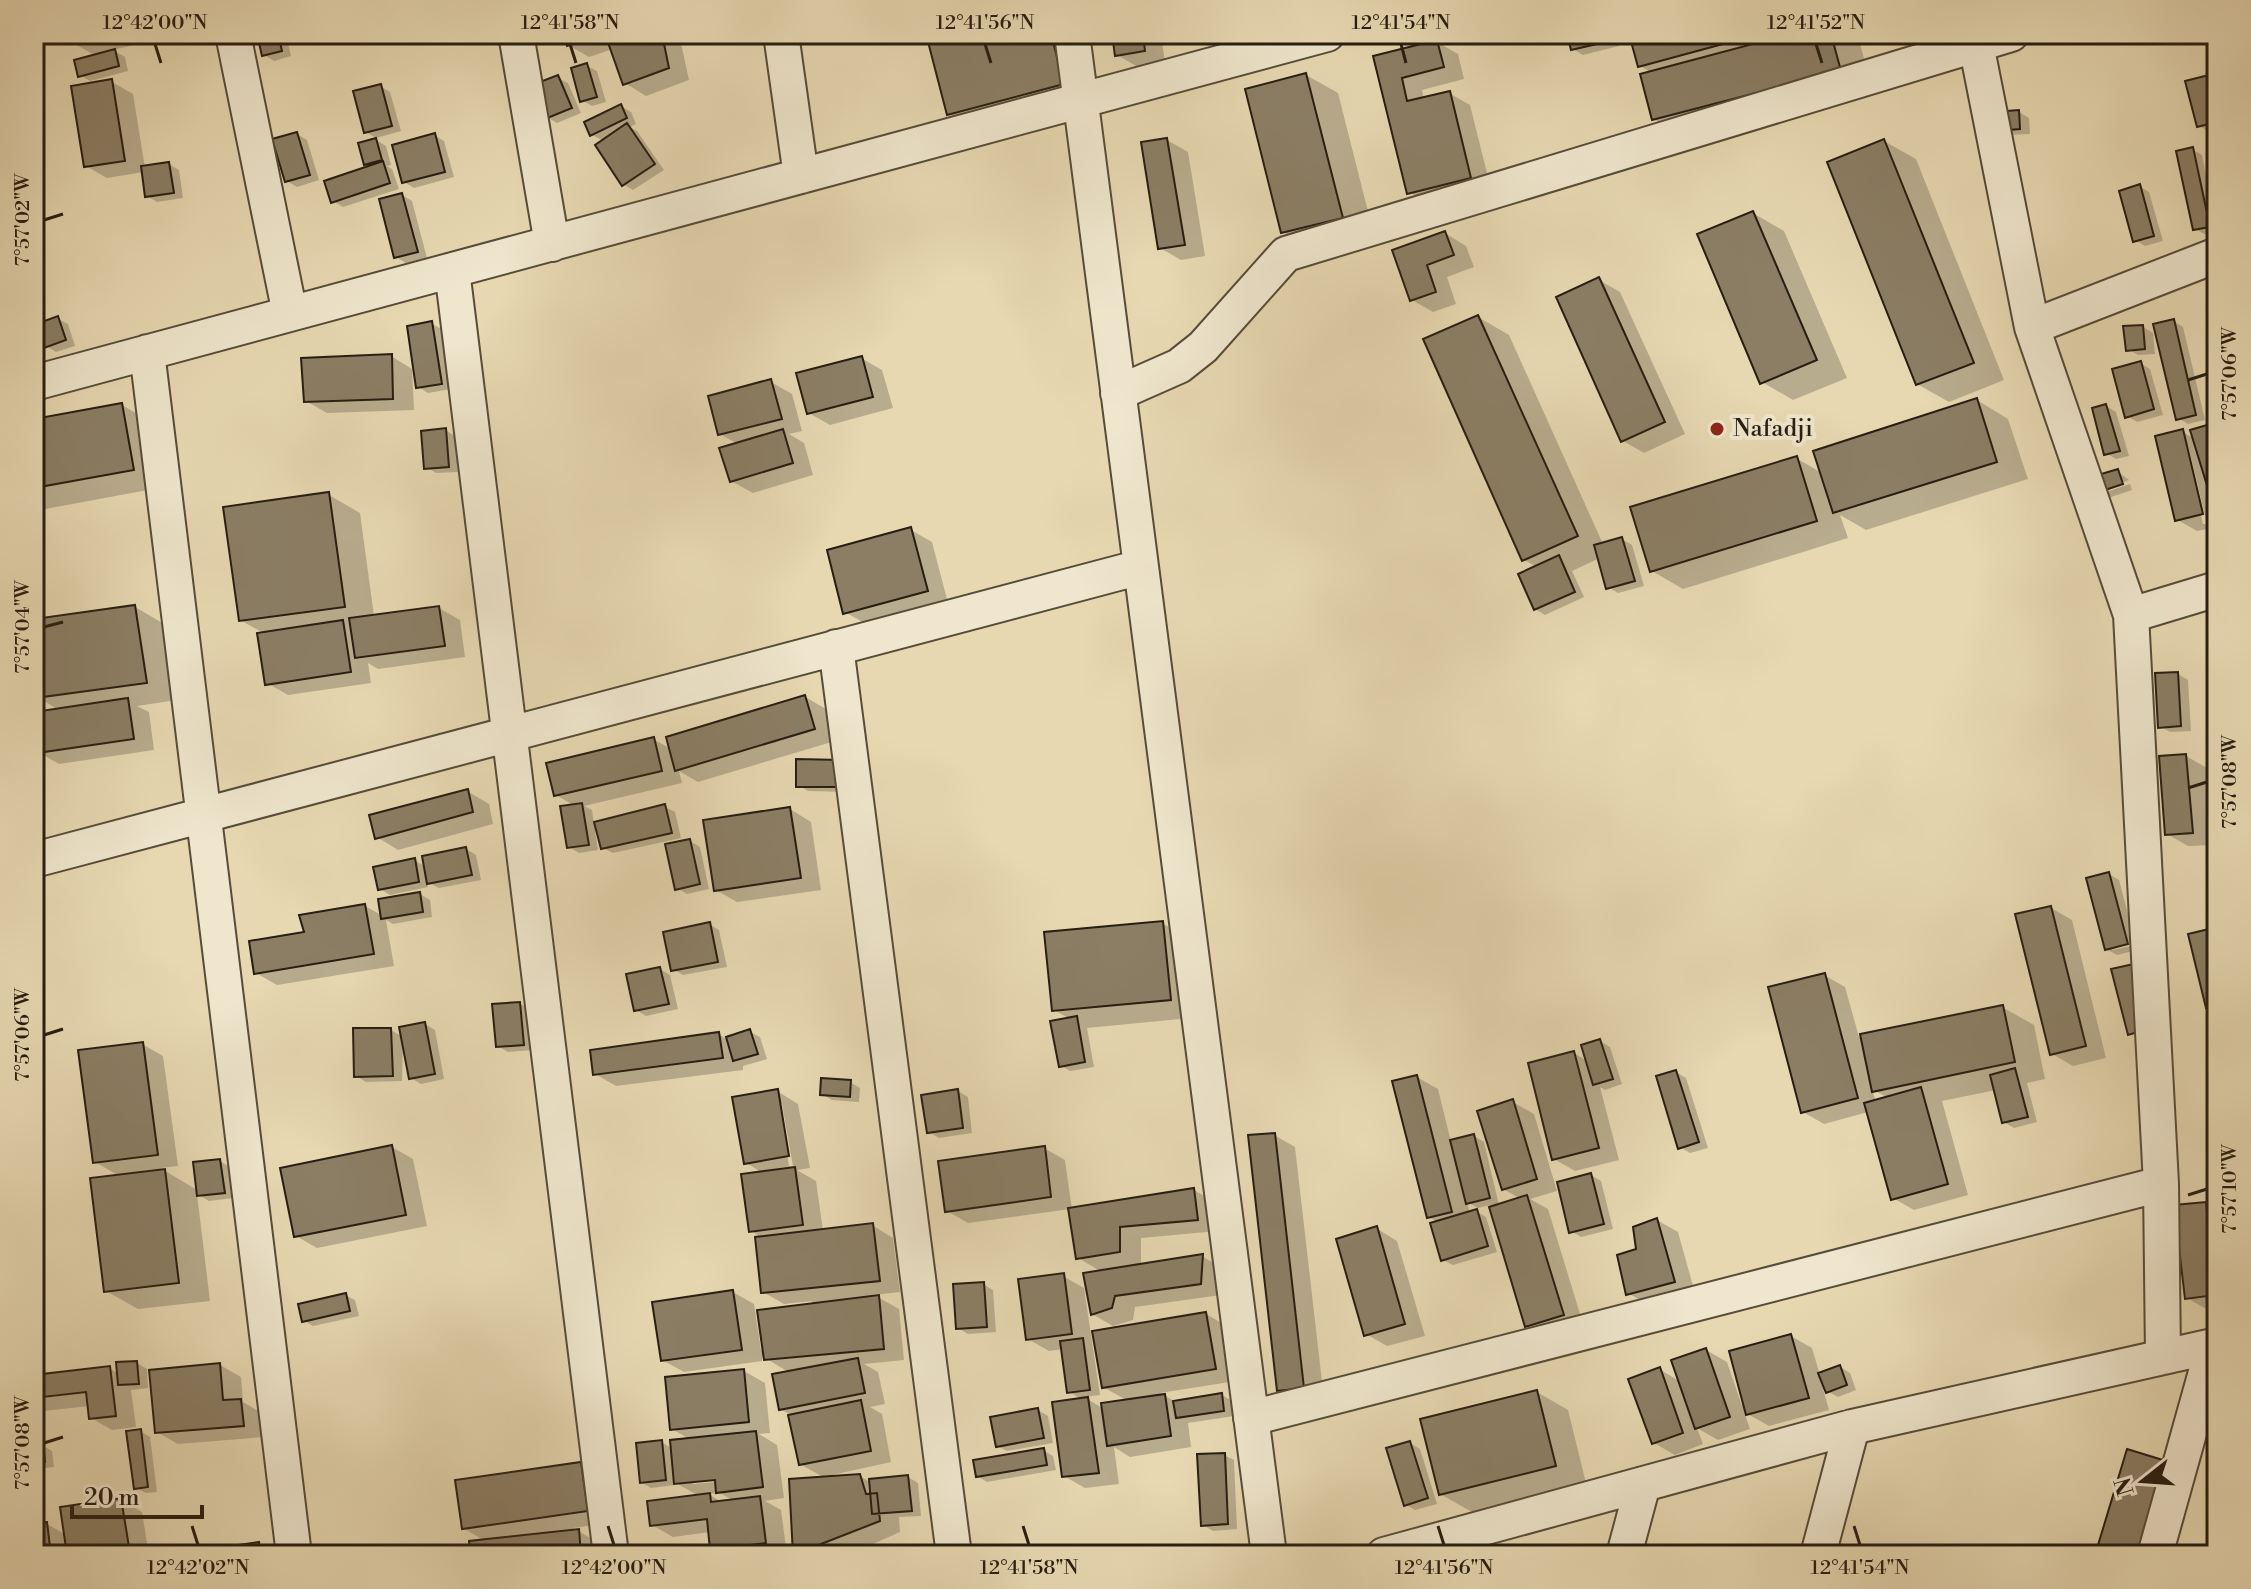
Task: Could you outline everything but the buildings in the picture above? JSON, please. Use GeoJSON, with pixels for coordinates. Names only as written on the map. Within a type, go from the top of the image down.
{"type":"FeatureCollection","features":[{"type":"Feature","properties":{"kind":"street"},"geometry":{"type":"LineString","coordinates":[[233,34],[290,314]]}},
{"type":"Feature","properties":{"kind":"street"},"geometry":{"type":"LineString","coordinates":[[516,34],[552,244]]}},
{"type":"Feature","properties":{"kind":"street"},"geometry":{"type":"LineString","coordinates":[[781,34],[801,176]]}},
{"type":"Feature","properties":{"kind":"street"},"geometry":{"type":"LineString","coordinates":[[1072,34],[1269,1555]]}},
{"type":"Feature","properties":{"kind":"street"},"geometry":{"type":"LineString","coordinates":[[34,383],[1327,34]]}},
{"type":"Feature","properties":{"kind":"street"},"geometry":{"type":"LineString","coordinates":[[1118,393],[1179,366],[1203,347],[1286,254],[1974,38],[2011,34]]}},
{"type":"Feature","properties":{"kind":"street"},"geometry":{"type":"LineString","coordinates":[[1974,38],[2032,327],[2131,615],[2161,1184],[2163,1357]]}},
{"type":"Feature","properties":{"kind":"street"},"geometry":{"type":"LineString","coordinates":[[2032,327],[2217,255]]}},
{"type":"Feature","properties":{"kind":"street"},"geometry":{"type":"LineString","coordinates":[[452,270],[611,1555]]}},
{"type":"Feature","properties":{"kind":"street"},"geometry":{"type":"LineString","coordinates":[[147,352],[294,1555]]}},
{"type":"Feature","properties":{"kind":"street"},"geometry":{"type":"LineString","coordinates":[[34,860],[1141,567]]}},
{"type":"Feature","properties":{"kind":"street"},"geometry":{"type":"LineString","coordinates":[[2131,615],[2217,589]]}},
{"type":"Feature","properties":{"kind":"street"},"geometry":{"type":"LineString","coordinates":[[836,647],[954,1555]]}},
{"type":"Feature","properties":{"kind":"street"},"geometry":{"type":"LineString","coordinates":[[1251,1418],[2161,1184]]}},
{"type":"Feature","properties":{"kind":"street"},"geometry":{"type":"LineString","coordinates":[[1401,1553],[1852,1427],[2215,1346],[2155,1555]]}},
{"type":"Feature","properties":{"kind":"street"},"geometry":{"type":"LineString","coordinates":[[1818,1555],[1852,1427]]}},
{"type":"Feature","properties":{"kind":"street"},"geometry":{"type":"LineString","coordinates":[[1624,1555],[1643,1484]]}},
{"type":"Feature","properties":{"kind":"place","name":"Nafadji"},"geometry":{"type":"Point","coordinates":[1717,429]}}]}
